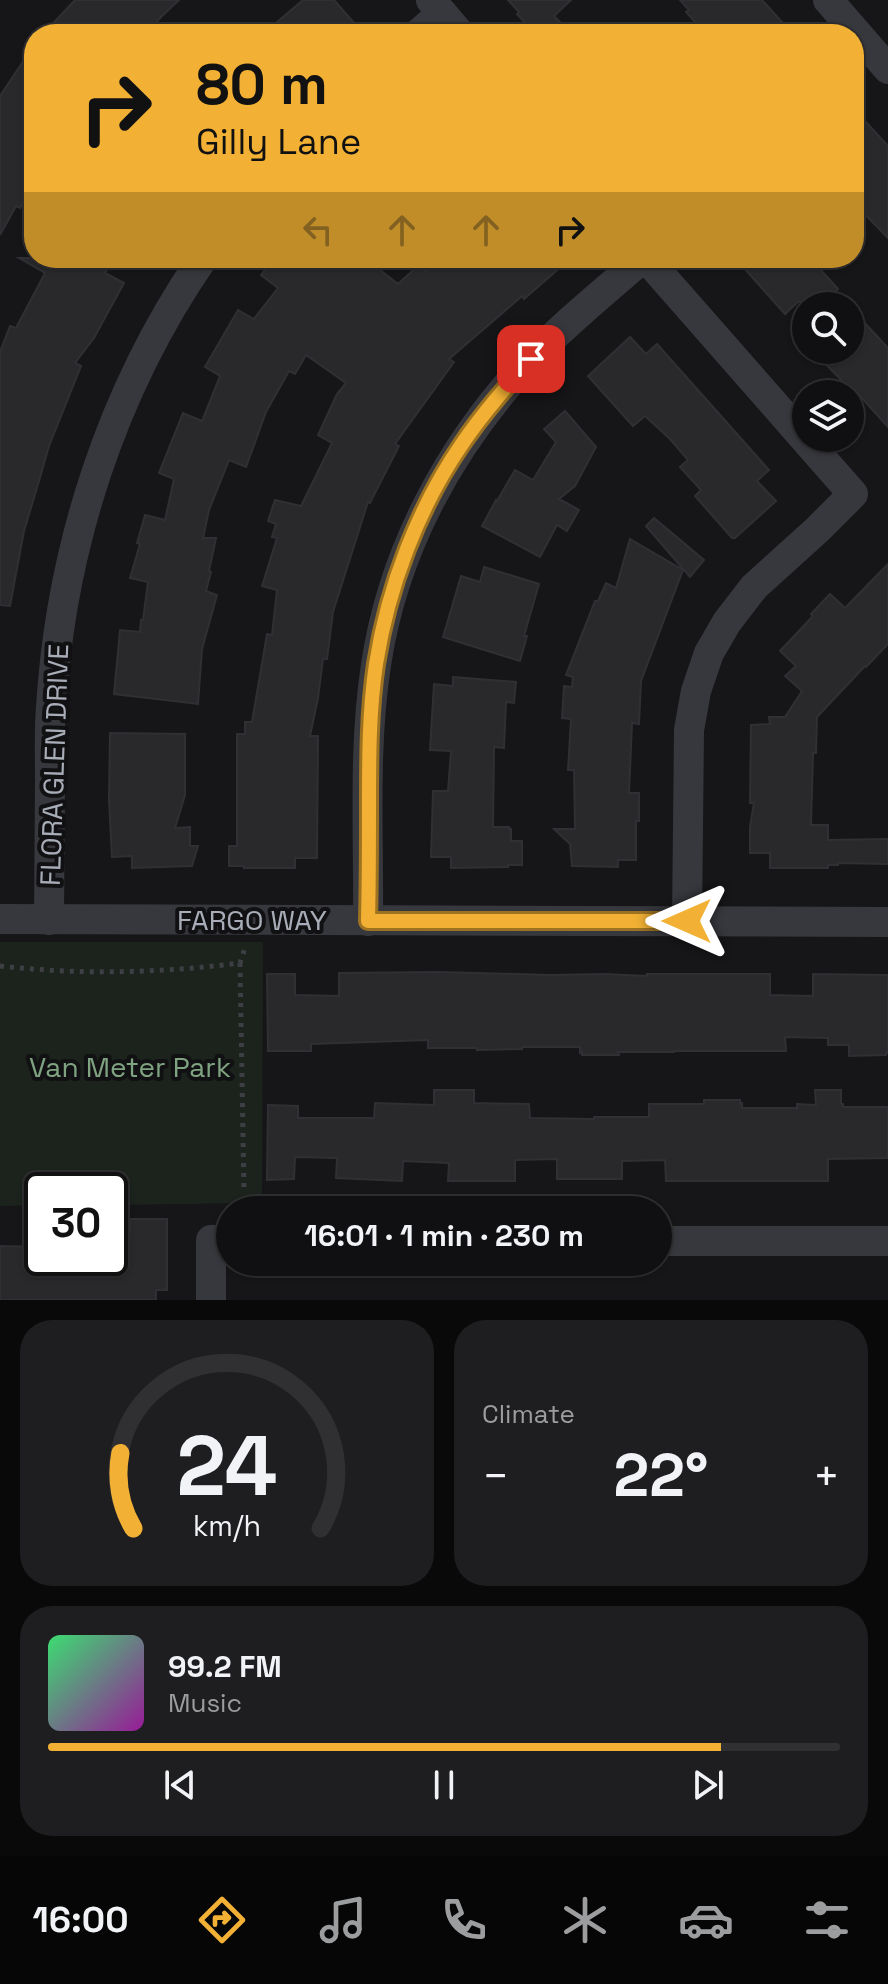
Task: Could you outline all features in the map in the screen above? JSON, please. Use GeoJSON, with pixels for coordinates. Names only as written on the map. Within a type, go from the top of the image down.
{"type":"FeatureCollection","features":[{"type":"Feature","properties":{"kind":"street"},"geometry":{"type":"LineString","coordinates":[[828,0],[849,24]]}},
{"type":"Feature","properties":{"kind":"street"},"geometry":{"type":"LineString","coordinates":[[864,41],[888,69]]}},
{"type":"Feature","properties":{"kind":"street","name":"FLORA GLEN DRIVE"},"geometry":{"type":"LineString","coordinates":[[49,920],[51,709],[58,634],[71,561],[91,486],[116,418],[145,354],[196,268]]}},
{"type":"Feature","properties":{"kind":"street"},"geometry":{"type":"LineString","coordinates":[[368,921],[369,724],[385,620],[407,549],[431,496],[461,446],[495,399],[559,332],[633,268]]}},
{"type":"Feature","properties":{"kind":"street"},"geometry":{"type":"LineString","coordinates":[[654,268],[853,494],[754,587],[727,622],[709,653],[696,691],[689,730],[687,921]]}},
{"type":"Feature","properties":{"kind":"street","name":"FARGO WAY"},"geometry":{"type":"LineString","coordinates":[[0,919],[888,922]]}},
{"type":"Feature","properties":{"kind":"street"},"geometry":{"type":"LineString","coordinates":[[672,1241],[888,1241]]}},
{"type":"Feature","properties":{"kind":"street"},"geometry":{"type":"LineString","coordinates":[[211,1300],[216,1267]]}},
{"type":"Feature","properties":{"kind":"path"},"geometry":{"type":"LineString","coordinates":[[244,1193],[240,963],[246,945]]}},
{"type":"Feature","properties":{"kind":"path"},"geometry":{"type":"LineString","coordinates":[[0,966],[124,972],[240,963]]}},
{"type":"Feature","properties":{"kind":"green space","name":"Van Meter Park"},"geometry":{"type":"Polygon","coordinates":[[[0,942],[263,942],[262,1196],[216,1196],[216,1204],[128,1205],[128,1172],[24,1172],[24,1205],[0,1206],[0,942]]]}},
{"type":"Feature","properties":{"kind":"building"},"geometry":{"type":"Polygon","coordinates":[[[75,0],[179,0],[155,24],[52,24],[75,0]]]}},
{"type":"Feature","properties":{"kind":"building"},"geometry":{"type":"Polygon","coordinates":[[[303,0],[334,0],[354,23],[353,24],[275,24],[303,0]]]}},
{"type":"Feature","properties":{"kind":"building"},"geometry":{"type":"Polygon","coordinates":[[[508,0],[571,0],[554,16],[562,24],[526,24],[517,14],[519,12],[508,0]]]}},
{"type":"Feature","properties":{"kind":"building"},"geometry":{"type":"Polygon","coordinates":[[[680,0],[762,0],[784,24],[697,24],[686,12],[689,10],[680,0]]]}},
{"type":"Feature","properties":{"kind":"building"},"geometry":{"type":"Polygon","coordinates":[[[24,60],[24,201],[20,208],[16,206],[0,235],[0,96],[24,60]]]}},
{"type":"Feature","properties":{"kind":"building"},"geometry":{"type":"Polygon","coordinates":[[[864,120],[888,146],[888,238],[864,213],[864,120]]]}},
{"type":"Feature","properties":{"kind":"building"},"geometry":{"type":"Polygon","coordinates":[[[36,268],[108,268],[105,273],[124,283],[94,338],[75,363],[81,366],[49,446],[24,531],[10,606],[0,605],[0,352],[10,326],[16,328],[45,273],[36,268]]]}},
{"type":"Feature","properties":{"kind":"building"},"geometry":{"type":"Polygon","coordinates":[[[266,268],[378,268],[398,284],[416,268],[423,268],[426,272],[430,268],[560,268],[449,359],[454,362],[395,444],[399,446],[368,502],[333,612],[327,659],[323,659],[310,736],[318,736],[317,858],[295,858],[295,868],[229,866],[229,846],[237,846],[237,734],[245,734],[245,722],[252,722],[267,634],[272,635],[277,590],[262,586],[277,538],[272,537],[276,524],[268,521],[275,500],[301,506],[332,443],[318,435],[337,394],[346,383],[306,355],[295,374],[289,371],[266,412],[246,467],[229,460],[209,510],[203,538],[216,538],[206,591],[217,595],[202,649],[198,704],[114,694],[120,630],[140,632],[143,620],[148,582],[130,578],[140,544],[137,543],[145,515],[165,520],[174,479],[159,473],[183,413],[202,421],[220,376],[205,367],[238,310],[254,319],[278,288],[261,275],[266,268]]]}},
{"type":"Feature","properties":{"kind":"building"},"geometry":{"type":"Polygon","coordinates":[[[744,268],[819,268],[838,289],[835,292],[792,292],[792,308],[785,314],[744,268]]]}},
{"type":"Feature","properties":{"kind":"building"},"geometry":{"type":"Polygon","coordinates":[[[864,322],[888,348],[888,427],[864,400],[864,380],[841,380],[826,364],[864,364],[864,322]]]}},
{"type":"Feature","properties":{"kind":"building"},"geometry":{"type":"Polygon","coordinates":[[[630,337],[646,354],[657,344],[769,470],[757,481],[776,501],[735,538],[695,496],[701,490],[680,467],[688,460],[670,439],[645,416],[633,426],[588,376],[630,337]]]}},
{"type":"Feature","properties":{"kind":"building"},"geometry":{"type":"Polygon","coordinates":[[[565,411],[596,447],[575,486],[559,499],[579,510],[567,531],[557,525],[540,557],[482,526],[515,470],[533,480],[556,442],[544,429],[565,411]]]}},
{"type":"Feature","properties":{"kind":"building"},"geometry":{"type":"Polygon","coordinates":[[[654,518],[704,560],[690,577],[646,526],[654,518]]]}},
{"type":"Feature","properties":{"kind":"building"},"geometry":{"type":"Polygon","coordinates":[[[630,539],[683,570],[641,681],[639,724],[632,723],[629,793],[639,793],[636,860],[618,860],[618,867],[572,866],[570,844],[554,829],[575,829],[574,770],[568,770],[571,719],[562,718],[564,686],[572,687],[573,677],[566,675],[595,601],[598,601],[606,583],[616,588],[630,539]]]}},
{"type":"Feature","properties":{"kind":"building"},"geometry":{"type":"Polygon","coordinates":[[[888,564],[888,644],[817,717],[811,825],[828,825],[828,840],[888,839],[888,864],[838,863],[828,865],[828,868],[770,868],[770,853],[750,853],[754,803],[750,803],[751,725],[770,724],[769,717],[785,717],[802,691],[785,676],[796,666],[780,651],[813,616],[811,614],[830,594],[845,608],[888,564]]]}},
{"type":"Feature","properties":{"kind":"building"},"geometry":{"type":"Polygon","coordinates":[[[484,567],[539,584],[520,661],[443,637],[461,576],[480,582],[484,567]]]}},
{"type":"Feature","properties":{"kind":"building"},"geometry":{"type":"Polygon","coordinates":[[[453,677],[516,682],[514,703],[506,702],[504,748],[494,747],[493,827],[509,827],[511,841],[522,841],[522,865],[451,868],[451,857],[431,857],[433,791],[448,791],[451,751],[430,750],[434,684],[453,686],[453,677]]]}},
{"type":"Feature","properties":{"kind":"building"},"geometry":{"type":"Polygon","coordinates":[[[110,733],[185,734],[185,795],[175,828],[190,827],[190,846],[198,846],[192,866],[132,868],[132,856],[112,857],[110,733]]]}},
{"type":"Feature","properties":{"kind":"building"},"geometry":{"type":"Polygon","coordinates":[[[339,973],[647,976],[770,974],[770,995],[813,996],[813,974],[888,975],[888,1053],[849,1056],[849,1045],[828,1045],[828,1038],[785,1037],[786,1051],[582,1055],[580,1047],[428,1048],[428,1040],[311,1044],[311,1051],[268,1051],[267,974],[295,974],[295,995],[339,996],[339,973]]]}},
{"type":"Feature","properties":{"kind":"building"},"geometry":{"type":"Polygon","coordinates":[[[434,1090],[474,1090],[474,1103],[529,1104],[530,1118],[594,1119],[649,1117],[649,1104],[704,1104],[704,1100],[740,1100],[742,1108],[797,1108],[797,1104],[816,1105],[815,1090],[841,1090],[843,1107],[888,1107],[888,1158],[828,1159],[828,1181],[666,1181],[665,1160],[622,1161],[622,1179],[557,1179],[557,1159],[515,1160],[515,1181],[448,1181],[449,1163],[403,1161],[402,1181],[336,1178],[337,1158],[295,1157],[294,1179],[267,1180],[268,1105],[298,1106],[298,1118],[374,1118],[375,1103],[434,1105],[434,1090]]]}},
{"type":"Feature","properties":{"kind":"building"},"geometry":{"type":"Polygon","coordinates":[[[130,1219],[167,1219],[167,1290],[156,1290],[156,1300],[0,1300],[0,1246],[24,1247],[24,1276],[128,1276],[130,1219]]]}},
{"type":"Feature","properties":{"kind":"route"},"geometry":{"type":"LineString","coordinates":[[531,359],[495,399],[461,446],[431,496],[407,549],[388,605],[376,663],[369,724],[368,921],[687,921]]}}]}
